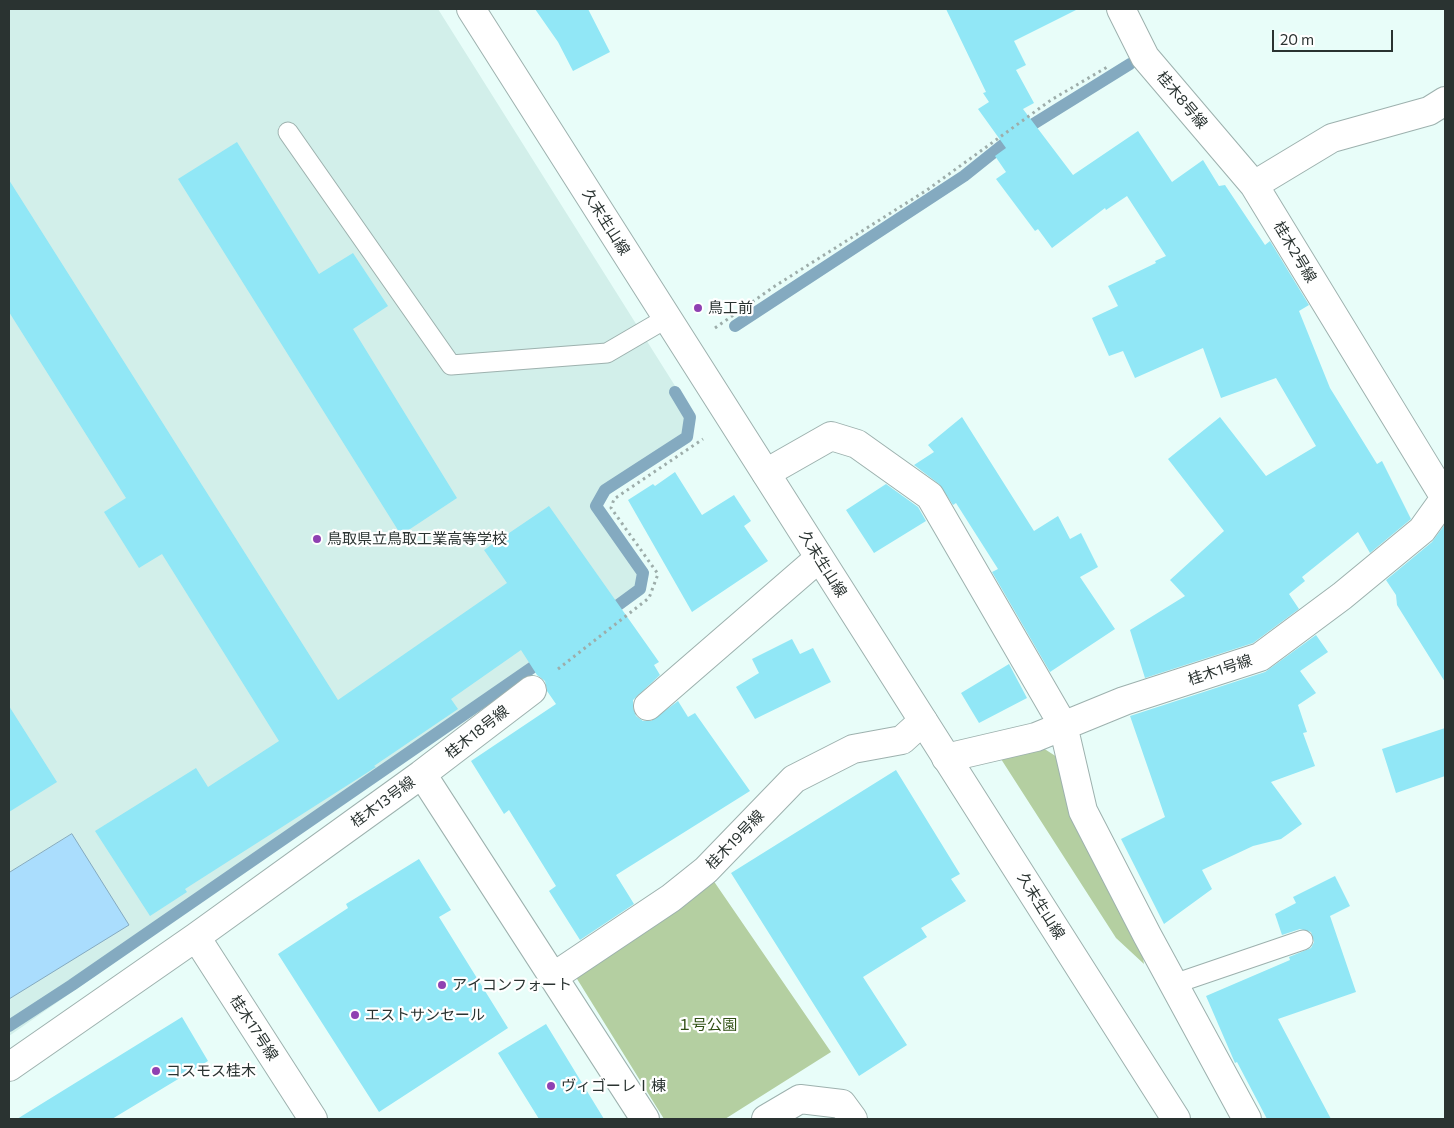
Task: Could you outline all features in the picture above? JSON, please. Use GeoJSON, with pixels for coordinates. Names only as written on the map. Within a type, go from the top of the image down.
{"type":"FeatureCollection","features":[{"type":"Feature","properties":{"kind":"street","name":"久末生山線"},"geometry":{"type":"LineString","coordinates":[[471,9],[1176,1119]]}},
{"type":"Feature","properties":{"kind":"street","name":"桂木8号線"},"geometry":{"type":"LineString","coordinates":[[1121,9],[1145,57],[1254,185]]}},
{"type":"Feature","properties":{"kind":"street"},"geometry":{"type":"LineString","coordinates":[[1254,185],[1332,138],[1429,112],[1445,101]]}},
{"type":"Feature","properties":{"kind":"street","name":"桂木2号線"},"geometry":{"type":"LineString","coordinates":[[1254,185],[1445,498]]}},
{"type":"Feature","properties":{"kind":"street"},"geometry":{"type":"LineString","coordinates":[[766,473],[831,436],[857,444],[930,496],[1063,725],[1083,811],[1247,1119]]}},
{"type":"Feature","properties":{"kind":"street","name":"桂木1号線"},"geometry":{"type":"LineString","coordinates":[[946,758],[1036,737],[1124,700],[1260,657],[1342,596],[1422,530],[1445,498]]}},
{"type":"Feature","properties":{"kind":"street"},"geometry":{"type":"LineString","coordinates":[[648,706],[819,558]]}},
{"type":"Feature","properties":{"kind":"street","name":"桂木18号線"},"geometry":{"type":"LineString","coordinates":[[422,774],[532,690]]}},
{"type":"Feature","properties":{"kind":"street","name":"桂木19号線"},"geometry":{"type":"LineString","coordinates":[[554,977],[671,898],[706,870],[794,779],[853,749],[902,740],[923,721]]}},
{"type":"Feature","properties":{"kind":"street","name":"桂木13号線"},"geometry":{"type":"LineString","coordinates":[[9,1067],[196,937],[422,774],[645,1119]]}},
{"type":"Feature","properties":{"kind":"street","name":"桂木17号線"},"geometry":{"type":"LineString","coordinates":[[196,937],[313,1119]]}},
{"type":"Feature","properties":{"kind":"street"},"geometry":{"type":"LineString","coordinates":[[766,1119],[800,1099],[842,1104],[852,1119]]}},
{"type":"Feature","properties":{"kind":"lane"},"geometry":{"type":"LineString","coordinates":[[288,132],[451,366],[607,352],[667,318]]}},
{"type":"Feature","properties":{"kind":"lane"},"geometry":{"type":"LineString","coordinates":[[1174,984],[1303,940]]}},
{"type":"Feature","properties":{"kind":"path"},"geometry":{"type":"LineString","coordinates":[[686,348],[775,286],[927,190],[1051,100],[1140,48]]}},
{"type":"Feature","properties":{"kind":"path"},"geometry":{"type":"LineString","coordinates":[[532,690],[649,598],[658,574],[611,508],[614,499],[732,420]]}},
{"type":"Feature","properties":{"kind":"shaded area","name":"鳥取県立鳥取工業高等学校"},"geometry":{"type":"Polygon","coordinates":[[[9,9],[438,9],[694,416],[692,436],[610,494],[602,506],[649,572],[645,593],[9,1036],[9,9]]]}},
{"type":"Feature","properties":{"kind":"green space"},"geometry":{"type":"Polygon","coordinates":[[[1043,748],[1057,757],[1141,946],[1144,964],[1116,938],[1001,759],[1043,748]]]}},
{"type":"Feature","properties":{"kind":"green space","name":"１号公園"},"geometry":{"type":"Polygon","coordinates":[[[713,880],[831,1052],[725,1119],[664,1119],[574,974],[684,906],[713,880]]]}},
{"type":"Feature","properties":{"kind":"water"},"geometry":{"type":"Polygon","coordinates":[[[72,834],[129,925],[9,999],[9,873],[72,834]]]}},
{"type":"Feature","properties":{"kind":"building"},"geometry":{"type":"Polygon","coordinates":[[[535,9],[588,9],[610,52],[573,71],[558,42],[535,9]]]}},
{"type":"Feature","properties":{"kind":"building"},"geometry":{"type":"Polygon","coordinates":[[[946,9],[1078,9],[1014,41],[1026,65],[1016,70],[1034,103],[1023,109],[1073,175],[1138,131],[1172,182],[1203,160],[1219,186],[1225,185],[1265,245],[1270,241],[1309,305],[1299,311],[1330,388],[1377,464],[1382,461],[1411,519],[1370,553],[1358,532],[1302,577],[1305,581],[1289,594],[1299,609],[1253,643],[1145,678],[1130,630],[1185,596],[1170,580],[1224,531],[1168,459],[1220,417],[1266,476],[1316,446],[1276,378],[1221,398],[1203,348],[1135,378],[1123,351],[1109,356],[1092,318],[1118,306],[1108,286],[1156,263],[1155,261],[1166,256],[1127,196],[1106,210],[1105,208],[1052,248],[1038,229],[1035,231],[996,179],[1006,172],[995,156],[1006,148],[978,109],[989,102],[983,93],[986,92],[946,9]]]}},
{"type":"Feature","properties":{"kind":"building"},"geometry":{"type":"Polygon","coordinates":[[[237,142],[319,274],[353,253],[388,306],[353,329],[457,498],[401,535],[178,179],[237,142]]]}},
{"type":"Feature","properties":{"kind":"building"},"geometry":{"type":"Polygon","coordinates":[[[9,180],[338,700],[507,583],[484,550],[549,506],[659,662],[654,665],[660,675],[633,700],[636,716],[643,721],[651,721],[678,701],[688,717],[695,713],[750,791],[616,875],[634,904],[580,940],[549,891],[556,886],[509,810],[504,814],[471,761],[556,704],[547,691],[545,681],[537,675],[521,650],[451,699],[458,709],[374,766],[376,767],[185,889],[187,892],[150,916],[95,831],[196,768],[208,787],[279,741],[162,554],[139,568],[104,512],[126,498],[9,312],[9,180]]]}},
{"type":"Feature","properties":{"kind":"building"},"geometry":{"type":"Polygon","coordinates":[[[962,417],[1034,531],[1058,516],[1070,539],[1081,533],[1098,567],[1080,577],[1115,629],[1050,672],[992,572],[998,569],[956,503],[953,505],[939,484],[914,465],[934,452],[928,445],[962,417]]]}},
{"type":"Feature","properties":{"kind":"building"},"geometry":{"type":"Polygon","coordinates":[[[675,472],[702,515],[734,495],[751,521],[744,526],[768,561],[692,612],[628,500],[653,484],[655,486],[675,472]]]}},
{"type":"Feature","properties":{"kind":"building"},"geometry":{"type":"Polygon","coordinates":[[[886,484],[918,507],[926,521],[874,553],[846,510],[886,484]]]}},
{"type":"Feature","properties":{"kind":"building"},"geometry":{"type":"Polygon","coordinates":[[[1445,524],[1445,682],[1397,605],[1396,595],[1386,580],[1432,542],[1445,524]]]}},
{"type":"Feature","properties":{"kind":"building"},"geometry":{"type":"Polygon","coordinates":[[[1316,635],[1328,652],[1300,671],[1316,693],[1298,705],[1307,732],[1303,733],[1315,766],[1271,782],[1302,824],[1281,839],[1253,846],[1202,870],[1212,889],[1164,924],[1121,839],[1165,817],[1130,716],[1265,672],[1316,635]]]}},
{"type":"Feature","properties":{"kind":"building"},"geometry":{"type":"Polygon","coordinates":[[[792,639],[800,654],[813,648],[831,682],[755,719],[736,687],[759,673],[752,659],[792,639]]]}},
{"type":"Feature","properties":{"kind":"building"},"geometry":{"type":"Polygon","coordinates":[[[1009,664],[1027,698],[979,723],[961,693],[1009,664]]]}},
{"type":"Feature","properties":{"kind":"building"},"geometry":{"type":"Polygon","coordinates":[[[9,706],[57,782],[9,812],[9,706]]]}},
{"type":"Feature","properties":{"kind":"building"},"geometry":{"type":"Polygon","coordinates":[[[1445,728],[1445,776],[1396,793],[1382,749],[1445,728]]]}},
{"type":"Feature","properties":{"kind":"building"},"geometry":{"type":"Polygon","coordinates":[[[896,770],[960,874],[951,879],[966,901],[921,928],[927,937],[863,977],[907,1045],[859,1076],[731,873],[896,770]]]}},
{"type":"Feature","properties":{"kind":"building"},"geometry":{"type":"Polygon","coordinates":[[[419,859],[451,910],[439,917],[508,1028],[379,1112],[278,954],[348,908],[346,904],[419,859]]]}},
{"type":"Feature","properties":{"kind":"building"},"geometry":{"type":"Polygon","coordinates":[[[1335,876],[1350,906],[1330,916],[1356,992],[1278,1019],[1331,1119],[1267,1119],[1237,1062],[1235,1063],[1206,996],[1290,960],[1289,957],[1311,948],[1314,942],[1311,932],[1300,929],[1282,935],[1275,914],[1296,903],[1293,897],[1335,876]]]}},
{"type":"Feature","properties":{"kind":"building","name":"コスモス桂木"},"geometry":{"type":"Polygon","coordinates":[[[182,1017],[208,1061],[112,1119],[17,1119],[182,1017]]]}},
{"type":"Feature","properties":{"kind":"building","name":"ヴィゴーレⅠ棟"},"geometry":{"type":"Polygon","coordinates":[[[546,1024],[604,1119],[539,1119],[498,1053],[546,1024]]]}},
{"type":"Feature","properties":{"kind":"waterway"},"geometry":{"type":"LineString","coordinates":[[735,326],[964,176],[1014,136],[1130,64]]}},
{"type":"Feature","properties":{"kind":"waterway"},"geometry":{"type":"LineString","coordinates":[[606,614],[640,589],[643,573],[596,506],[605,490],[687,437],[690,417],[675,392]]}},
{"type":"Feature","properties":{"kind":"waterway"},"geometry":{"type":"LineString","coordinates":[[9,1026],[72,985],[546,658]]}},
{"type":"Feature","properties":{"kind":"place","name":"鳥工前"},"geometry":{"type":"Point","coordinates":[698,308]}},
{"type":"Feature","properties":{"kind":"place","name":"鳥取県立鳥取工業高等学校"},"geometry":{"type":"Point","coordinates":[317,539]}},
{"type":"Feature","properties":{"kind":"place","name":"アイコンフォート"},"geometry":{"type":"Point","coordinates":[442,985]}},
{"type":"Feature","properties":{"kind":"place","name":"エストサンセール"},"geometry":{"type":"Point","coordinates":[355,1015]}},
{"type":"Feature","properties":{"kind":"place","name":"コスモス桂木"},"geometry":{"type":"Point","coordinates":[156,1071]}},
{"type":"Feature","properties":{"kind":"place","name":"ヴィゴーレⅠ棟"},"geometry":{"type":"Point","coordinates":[551,1086]}}]}
